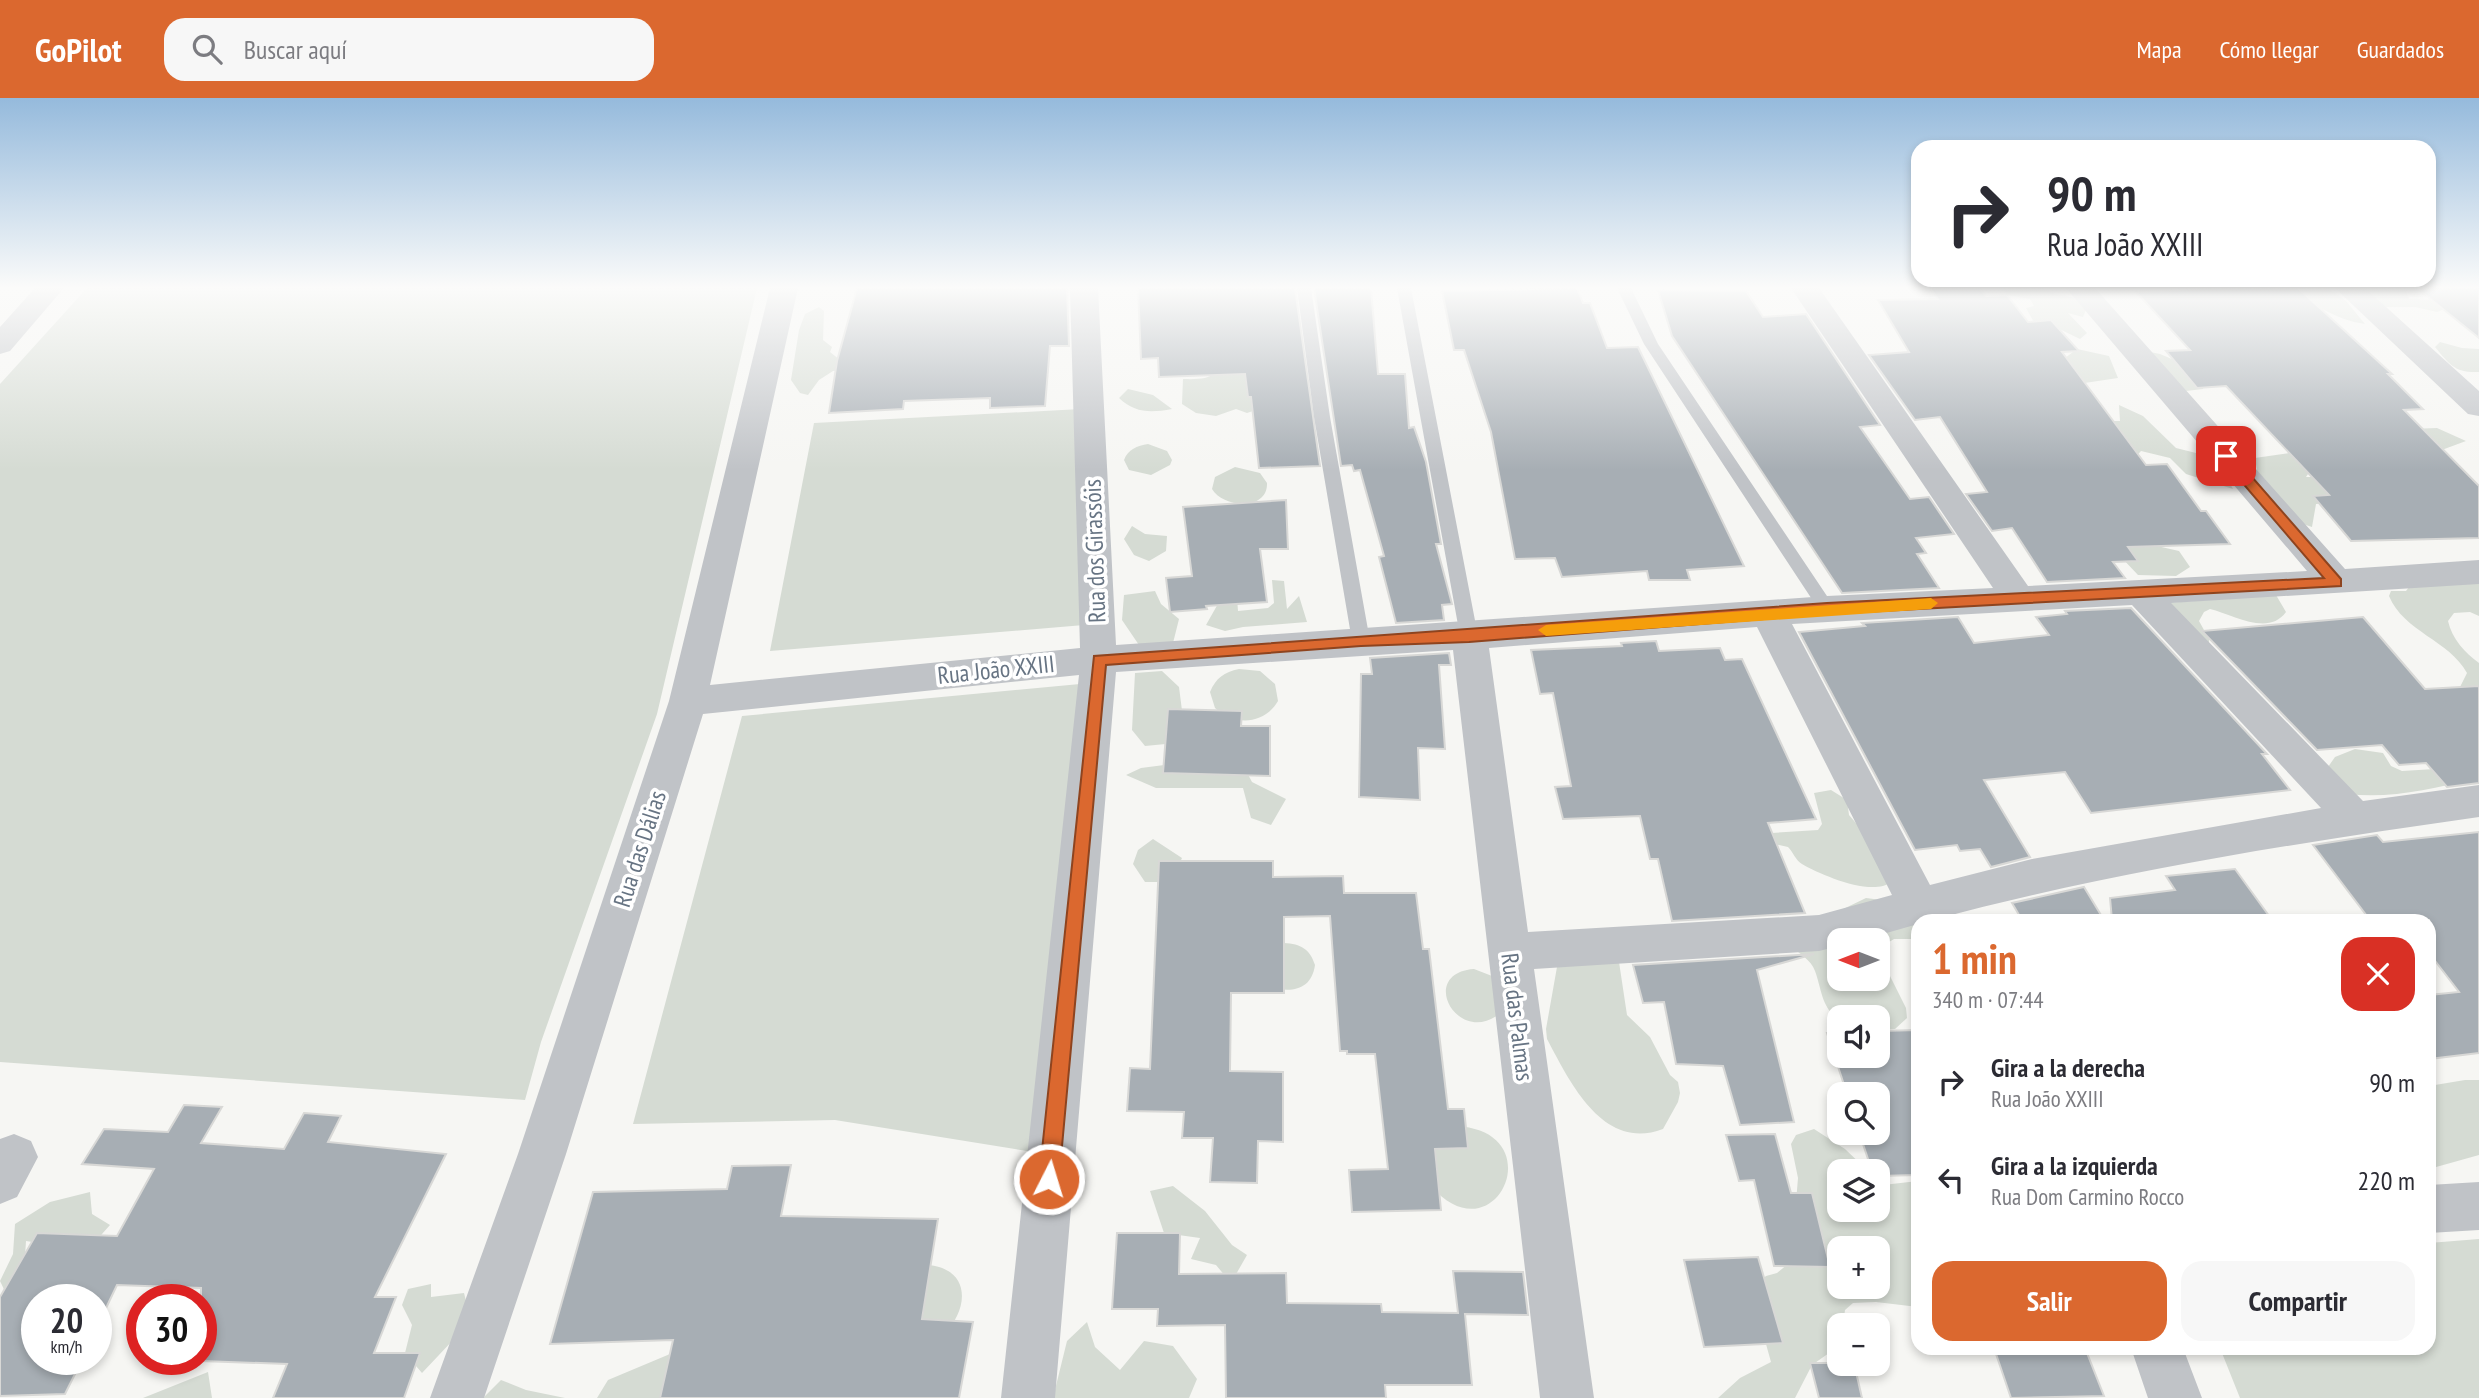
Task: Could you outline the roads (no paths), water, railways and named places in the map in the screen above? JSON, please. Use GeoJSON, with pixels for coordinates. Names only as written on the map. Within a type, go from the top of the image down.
{"type":"FeatureCollection","features":[{"type":"Feature","properties":{"kind":"street","name":"Rua das Dálias"},"geometry":{"type":"LineString","coordinates":[[457,1398],[541,1154],[688,701],[770,349]]}},
{"type":"Feature","properties":{"kind":"street","name":"Rua dos Girassóis"},"geometry":{"type":"LineString","coordinates":[[1028,1398],[1099,660],[1086,349]]}},
{"type":"Feature","properties":{"kind":"street"},"geometry":{"type":"LineString","coordinates":[[1847,349],[2019,599]]}},
{"type":"Feature","properties":{"kind":"street"},"geometry":{"type":"LineString","coordinates":[[2133,349],[2336,582]]}},
{"type":"Feature","properties":{"kind":"street"},"geometry":{"type":"LineString","coordinates":[[2415,349],[2479,407]]}},
{"type":"Feature","properties":{"kind":"street","name":"Rua João XXIII"},"geometry":{"type":"LineString","coordinates":[[688,701],[1099,660],[1361,641],[1469,636],[1827,609],[2479,572]]}},
{"type":"Feature","properties":{"kind":"street"},"geometry":{"type":"LineString","coordinates":[[2141,593],[2354,818]]}},
{"type":"Feature","properties":{"kind":"street"},"geometry":{"type":"LineString","coordinates":[[1768,613],[1919,906]]}},
{"type":"Feature","properties":{"kind":"street","name":"Rua das Palmas"},"geometry":{"type":"LineString","coordinates":[[1469,636],[1567,1398]]}},
{"type":"Feature","properties":{"kind":"street"},"geometry":{"type":"LineString","coordinates":[[1508,952],[1819,933],[1919,906],[1978,906],[2032,876],[2354,818],[2479,801]]}},
{"type":"Feature","properties":{"kind":"street"},"geometry":{"type":"LineString","coordinates":[[2436,1209],[2479,1206]]}},
{"type":"Feature","properties":{"kind":"street"},"geometry":{"type":"LineString","coordinates":[[2160,1355],[2175,1398]]}},
{"type":"Feature","properties":{"kind":"lane"},"geometry":{"type":"LineString","coordinates":[[1312,349],[1361,641]]}},
{"type":"Feature","properties":{"kind":"lane"},"geometry":{"type":"LineString","coordinates":[[1415,349],[1469,636]]}},
{"type":"Feature","properties":{"kind":"lane"},"geometry":{"type":"LineString","coordinates":[[1654,349],[1827,609]]}}]}
